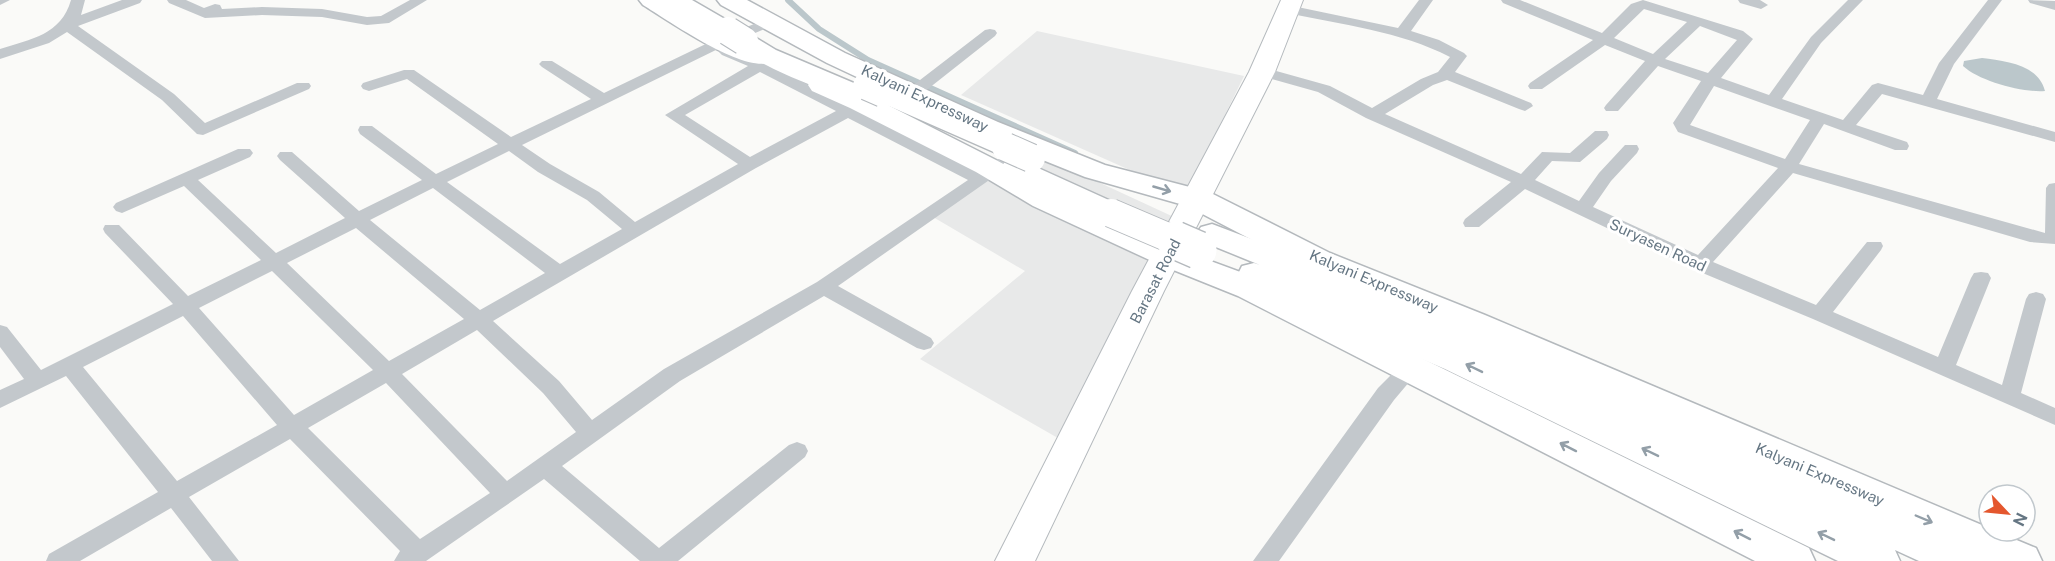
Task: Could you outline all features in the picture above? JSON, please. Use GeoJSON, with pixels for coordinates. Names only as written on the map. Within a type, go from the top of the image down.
{"type":"FeatureCollection","features":[{"type":"Feature","properties":{"kind":"highway"},"geometry":{"type":"LineString","coordinates":[[651,0],[740,35]]}},
{"type":"Feature","properties":{"kind":"highway"},"geometry":{"type":"LineString","coordinates":[[675,0],[740,35],[1007,161],[1119,206],[1192,247],[1250,288],[1794,561]]}},
{"type":"Feature","properties":{"kind":"highway"},"geometry":{"type":"LineString","coordinates":[[703,0],[740,35]]}},
{"type":"Feature","properties":{"kind":"highway","name":"Kalyani Expressway"},"geometry":{"type":"LineString","coordinates":[[729,0],[740,35],[837,58],[868,95],[922,86],[988,128],[1007,161],[1095,171],[1198,199],[1319,261],[1473,323],[2021,561]]}},
{"type":"Feature","properties":{"kind":"highway"},"geometry":{"type":"LineString","coordinates":[[1007,161],[1035,194],[1192,247],[1434,321],[1961,561]]}},
{"type":"Feature","properties":{"kind":"highway"},"geometry":{"type":"LineString","coordinates":[[1192,247],[1458,360],[1879,561]]}},
{"type":"Feature","properties":{"kind":"main road","name":"Barasat Road"},"geometry":{"type":"LineString","coordinates":[[1015,561],[1192,247],[1198,199],[1262,72],[1290,5]]}},
{"type":"Feature","properties":{"kind":"street"},"geometry":{"type":"LineString","coordinates":[[67,25],[78,0]]}},
{"type":"Feature","properties":{"kind":"street"},"geometry":{"type":"LineString","coordinates":[[0,54],[46,37],[67,25],[135,0]]}},
{"type":"Feature","properties":{"kind":"street"},"geometry":{"type":"LineString","coordinates":[[174,0],[205,14],[262,11],[322,13],[367,21],[384,20],[420,0]]}},
{"type":"Feature","properties":{"kind":"street"},"geometry":{"type":"LineString","coordinates":[[205,14],[232,0]]}},
{"type":"Feature","properties":{"kind":"street"},"geometry":{"type":"LineString","coordinates":[[322,13],[346,0]]}},
{"type":"Feature","properties":{"kind":"street"},"geometry":{"type":"LineString","coordinates":[[1322,16],[1329,0]]}},
{"type":"Feature","properties":{"kind":"street"},"geometry":{"type":"LineString","coordinates":[[1402,33],[1426,0]]}},
{"type":"Feature","properties":{"kind":"street"},"geometry":{"type":"LineString","coordinates":[[1508,0],[1655,60],[1901,146]]}},
{"type":"Feature","properties":{"kind":"street"},"geometry":{"type":"LineString","coordinates":[[1745,0],[1761,5]]}},
{"type":"Feature","properties":{"kind":"street"},"geometry":{"type":"LineString","coordinates":[[1773,101],[1816,40],[1856,0]]}},
{"type":"Feature","properties":{"kind":"street"},"geometry":{"type":"LineString","coordinates":[[1928,101],[1947,63],[1995,0]]}},
{"type":"Feature","properties":{"kind":"street"},"geometry":{"type":"LineString","coordinates":[[2035,0],[2055,6]]}},
{"type":"Feature","properties":{"kind":"street"},"geometry":{"type":"LineString","coordinates":[[1536,86],[1604,39],[1636,7],[1654,3],[1746,39],[1711,79],[1681,125],[1789,166],[2037,238],[2050,239],[2054,233],[2055,188]]}},
{"type":"Feature","properties":{"kind":"street"},"geometry":{"type":"LineString","coordinates":[[1290,5],[1322,16],[1402,33],[1434,43],[1459,56],[1444,75]]}},
{"type":"Feature","properties":{"kind":"street"},"geometry":{"type":"LineString","coordinates":[[1612,108],[1655,60],[1697,21]]}},
{"type":"Feature","properties":{"kind":"street"},"geometry":{"type":"LineString","coordinates":[[67,25],[168,97],[203,130],[303,86]]}},
{"type":"Feature","properties":{"kind":"street"},"geometry":{"type":"LineString","coordinates":[[922,86],[990,33]]}},
{"type":"Feature","properties":{"kind":"street"},"geometry":{"type":"LineString","coordinates":[[0,400],[436,180],[740,35],[760,66],[868,95]]}},
{"type":"Feature","properties":{"kind":"street"},"geometry":{"type":"LineString","coordinates":[[547,64],[603,99]]}},
{"type":"Feature","properties":{"kind":"street"},"geometry":{"type":"LineString","coordinates":[[750,164],[673,114],[760,66]]}},
{"type":"Feature","properties":{"kind":"street","name":"Suryasen Road"},"geometry":{"type":"LineString","coordinates":[[1262,72],[1324,89],[1372,115],[1523,182],[1700,265],[1820,314],[2055,417]]}},
{"type":"Feature","properties":{"kind":"street"},"geometry":{"type":"LineString","coordinates":[[369,86],[409,74],[544,168],[593,196],[635,231]]}},
{"type":"Feature","properties":{"kind":"street"},"geometry":{"type":"LineString","coordinates":[[1372,115],[1427,82],[1444,75],[1456,76],[1525,106]]}},
{"type":"Feature","properties":{"kind":"street"},"geometry":{"type":"LineString","coordinates":[[1846,127],[1875,88],[2055,138]]}},
{"type":"Feature","properties":{"kind":"street"},"geometry":{"type":"LineString","coordinates":[[58,561],[868,95]]}},
{"type":"Feature","properties":{"kind":"street"},"geometry":{"type":"LineString","coordinates":[[1700,265],[1789,166],[1820,117]]}},
{"type":"Feature","properties":{"kind":"street"},"geometry":{"type":"LineString","coordinates":[[366,129],[560,274]]}},
{"type":"Feature","properties":{"kind":"street"},"geometry":{"type":"LineString","coordinates":[[1472,223],[1523,182],[1548,156],[1574,158],[1601,135]]}},
{"type":"Feature","properties":{"kind":"street"},"geometry":{"type":"LineString","coordinates":[[1582,210],[1605,177],[1631,149]]}},
{"type":"Feature","properties":{"kind":"street"},"geometry":{"type":"LineString","coordinates":[[122,207],[244,153]]}},
{"type":"Feature","properties":{"kind":"street"},"geometry":{"type":"LineString","coordinates":[[286,156],[357,219],[479,320],[551,387],[589,432]]}},
{"type":"Feature","properties":{"kind":"street"},"geometry":{"type":"LineString","coordinates":[[112,229],[188,307],[292,427],[412,557],[672,375],[824,287],[1007,161]]}},
{"type":"Feature","properties":{"kind":"street"},"geometry":{"type":"LineString","coordinates":[[186,178],[389,372],[447,430],[505,494]]}},
{"type":"Feature","properties":{"kind":"street"},"geometry":{"type":"LineString","coordinates":[[1820,314],[1874,246]]}},
{"type":"Feature","properties":{"kind":"street"},"geometry":{"type":"LineString","coordinates":[[1944,368],[1981,278]]}},
{"type":"Feature","properties":{"kind":"street"},"geometry":{"type":"LineString","coordinates":[[824,287],[924,343]]}},
{"type":"Feature","properties":{"kind":"street"},"geometry":{"type":"LineString","coordinates":[[2009,397],[2036,298]]}},
{"type":"Feature","properties":{"kind":"street"},"geometry":{"type":"LineString","coordinates":[[0,332],[36,381]]}},
{"type":"Feature","properties":{"kind":"street"},"geometry":{"type":"LineString","coordinates":[[69,365],[227,561]]}},
{"type":"Feature","properties":{"kind":"street"},"geometry":{"type":"LineString","coordinates":[[1265,561],[1386,394],[1410,368]]}},
{"type":"Feature","properties":{"kind":"street"},"geometry":{"type":"LineString","coordinates":[[544,465],[658,561],[797,452]]}},
{"type":"Feature","properties":{"kind":"shaded area"},"geometry":{"type":"Polygon","coordinates":[[[1037,31],[1244,76],[1186,195],[961,95],[1037,31]]]}},
{"type":"Feature","properties":{"kind":"shaded area"},"geometry":{"type":"Polygon","coordinates":[[[1982,58],[2028,69],[2041,82],[2045,91],[2002,85],[1979,77],[1963,66],[1964,61],[1982,58]]]}},
{"type":"Feature","properties":{"kind":"shaded area"},"geometry":{"type":"Polygon","coordinates":[[[1029,150],[1176,218],[1063,441],[920,359],[1025,271],[933,217],[1029,150]]]}},
{"type":"Feature","properties":{"kind":"waterway"},"geometry":{"type":"LineString","coordinates":[[788,0],[819,29],[868,60],[1075,153]]}}]}
